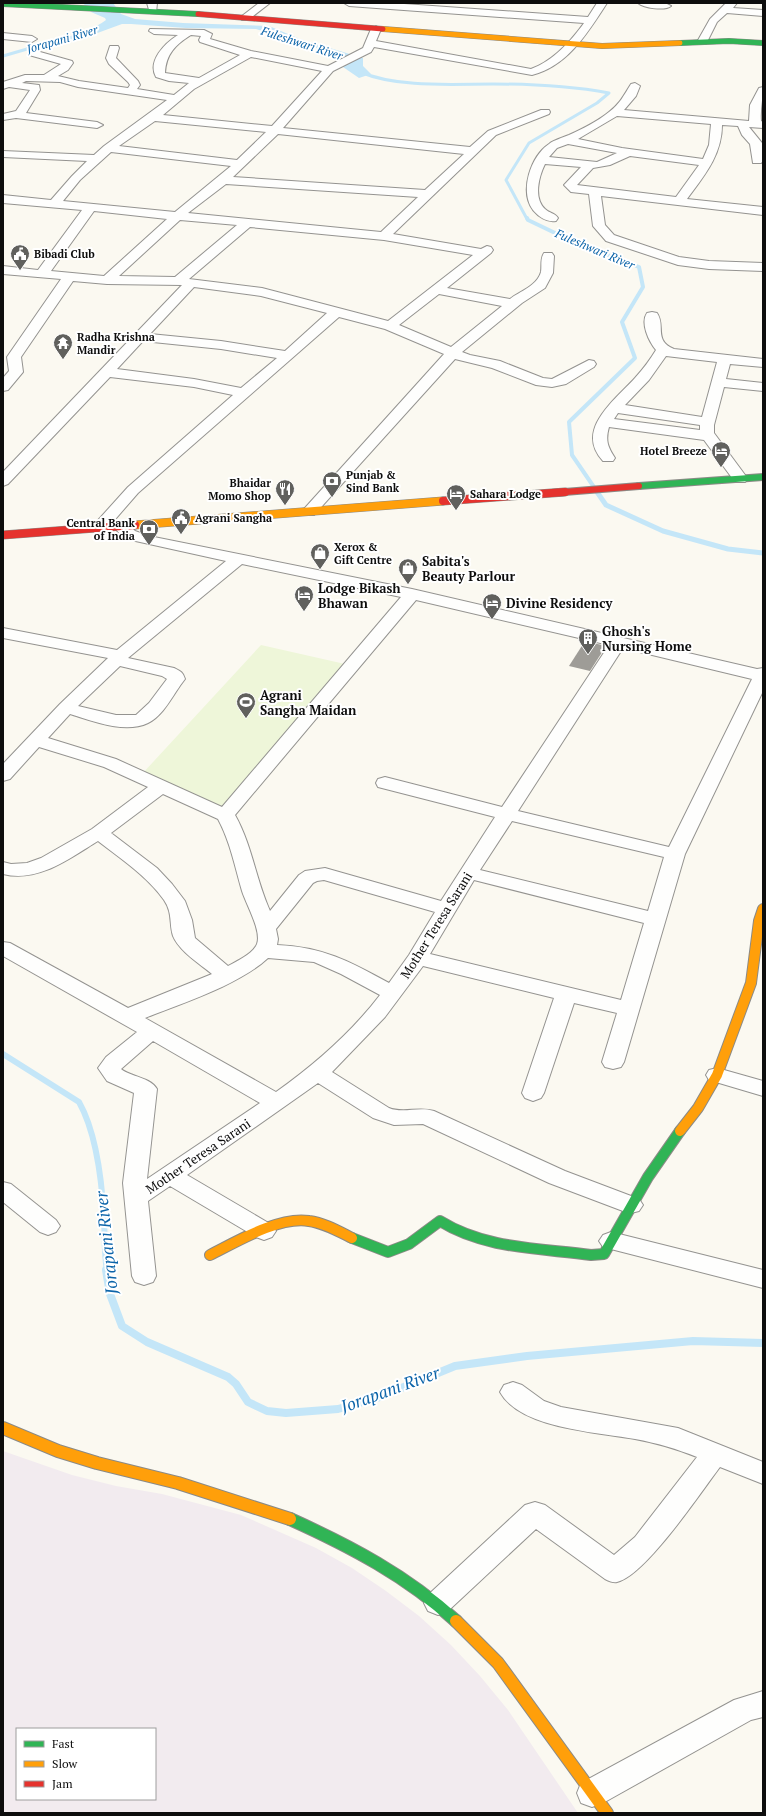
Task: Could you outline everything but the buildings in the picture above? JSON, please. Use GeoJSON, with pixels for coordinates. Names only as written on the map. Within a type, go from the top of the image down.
{"type":"FeatureCollection","features":[{"type":"Feature","properties":{"kind":"street"},"geometry":{"type":"LineString","coordinates":[[245,18],[265,3]]}},
{"type":"Feature","properties":{"kind":"street"},"geometry":{"type":"LineString","coordinates":[[351,3],[590,20]]}},
{"type":"Feature","properties":{"kind":"street"},"geometry":{"type":"LineString","coordinates":[[107,280],[177,216],[241,164],[334,67],[369,47],[532,72],[544,68],[575,43],[602,3]]}},
{"type":"Feature","properties":{"kind":"street"},"geometry":{"type":"LineString","coordinates":[[643,3],[666,6]]}},
{"type":"Feature","properties":{"kind":"street"},"geometry":{"type":"LineString","coordinates":[[3,4],[149,8],[376,29],[602,46],[729,41],[763,43]]}},
{"type":"Feature","properties":{"kind":"street"},"geometry":{"type":"LineString","coordinates":[[702,42],[713,21],[729,6],[763,13]]}},
{"type":"Feature","properties":{"kind":"street"},"geometry":{"type":"LineString","coordinates":[[713,21],[727,23]]}},
{"type":"Feature","properties":{"kind":"street"},"geometry":{"type":"LineString","coordinates":[[369,47],[376,29]]}},
{"type":"Feature","properties":{"kind":"street"},"geometry":{"type":"LineString","coordinates":[[154,31],[204,33],[207,34],[204,40],[249,54],[334,67]]}},
{"type":"Feature","properties":{"kind":"street"},"geometry":{"type":"LineString","coordinates":[[190,32],[175,40],[164,52],[160,61],[160,75],[169,78],[200,81]]}},
{"type":"Feature","properties":{"kind":"street"},"geometry":{"type":"LineString","coordinates":[[3,36],[32,39]]}},
{"type":"Feature","properties":{"kind":"street"},"geometry":{"type":"LineString","coordinates":[[114,48],[111,58],[113,62],[133,81],[135,86],[131,91]]}},
{"type":"Feature","properties":{"kind":"street"},"geometry":{"type":"LineString","coordinates":[[33,53],[68,63],[64,68],[47,78]]}},
{"type":"Feature","properties":{"kind":"street"},"geometry":{"type":"LineString","coordinates":[[54,204],[95,158],[108,148],[154,117],[176,98],[200,81],[249,54]]}},
{"type":"Feature","properties":{"kind":"street"},"geometry":{"type":"LineString","coordinates":[[5,85],[25,78],[47,78],[176,98]]}},
{"type":"Feature","properties":{"kind":"street"},"geometry":{"type":"LineString","coordinates":[[5,85],[35,87],[35,90],[17,116]]}},
{"type":"Feature","properties":{"kind":"street"},"geometry":{"type":"LineString","coordinates":[[552,218],[541,212],[534,202],[531,188],[536,170],[547,152],[553,146],[616,113],[633,95],[635,86]]}},
{"type":"Feature","properties":{"kind":"street"},"geometry":{"type":"LineString","coordinates":[[616,113],[742,124],[759,124],[754,105],[763,90]]}},
{"type":"Feature","properties":{"kind":"street"},"geometry":{"type":"LineString","coordinates":[[384,236],[492,132],[545,112]]}},
{"type":"Feature","properties":{"kind":"street"},"geometry":{"type":"LineString","coordinates":[[3,117],[17,116],[97,125]]}},
{"type":"Feature","properties":{"kind":"street"},"geometry":{"type":"LineString","coordinates":[[154,117],[472,151]]}},
{"type":"Feature","properties":{"kind":"street"},"geometry":{"type":"LineString","coordinates":[[680,201],[713,154],[718,134],[717,122]]}},
{"type":"Feature","properties":{"kind":"street"},"geometry":{"type":"LineString","coordinates":[[742,124],[746,133],[756,143],[757,161]]}},
{"type":"Feature","properties":{"kind":"street"},"geometry":{"type":"LineString","coordinates":[[567,140],[629,152],[706,163]]}},
{"type":"Feature","properties":{"kind":"street"},"geometry":{"type":"LineString","coordinates":[[108,148],[241,164]]}},
{"type":"Feature","properties":{"kind":"street"},"geometry":{"type":"LineString","coordinates":[[542,160],[589,166],[606,163],[629,152]]}},
{"type":"Feature","properties":{"kind":"street"},"geometry":{"type":"LineString","coordinates":[[3,154],[95,158]]}},
{"type":"Feature","properties":{"kind":"street"},"geometry":{"type":"LineString","coordinates":[[589,166],[570,185],[575,189],[595,193],[763,211]]}},
{"type":"Feature","properties":{"kind":"street"},"geometry":{"type":"LineString","coordinates":[[223,180],[427,194]]}},
{"type":"Feature","properties":{"kind":"street"},"geometry":{"type":"LineString","coordinates":[[595,193],[599,226],[610,238],[678,261],[728,267],[763,267]]}},
{"type":"Feature","properties":{"kind":"street"},"geometry":{"type":"LineString","coordinates":[[3,198],[384,236],[485,251],[438,290],[390,326]]}},
{"type":"Feature","properties":{"kind":"street"},"geometry":{"type":"LineString","coordinates":[[41,275],[91,207]]}},
{"type":"Feature","properties":{"kind":"street"},"geometry":{"type":"LineString","coordinates":[[178,281],[247,223]]}},
{"type":"Feature","properties":{"kind":"street"},"geometry":{"type":"LineString","coordinates":[[309,512],[453,353],[513,304],[540,285],[547,273],[548,256]]}},
{"type":"Feature","properties":{"kind":"street"},"geometry":{"type":"LineString","coordinates":[[3,270],[41,275],[107,280],[192,282],[262,292],[390,326],[467,359],[495,364],[541,382],[552,383],[561,381],[588,364]]}},
{"type":"Feature","properties":{"kind":"street"},"geometry":{"type":"LineString","coordinates":[[3,387],[16,372],[14,357],[69,277]]}},
{"type":"Feature","properties":{"kind":"street"},"geometry":{"type":"LineString","coordinates":[[3,482],[192,282]]}},
{"type":"Feature","properties":{"kind":"street"},"geometry":{"type":"LineString","coordinates":[[438,290],[513,304]]}},
{"type":"Feature","properties":{"kind":"street"},"geometry":{"type":"LineString","coordinates":[[99,528],[133,490],[338,311]]}},
{"type":"Feature","properties":{"kind":"street"},"geometry":{"type":"LineString","coordinates":[[652,316],[653,336],[662,350],[671,353],[724,360],[763,363]]}},
{"type":"Feature","properties":{"kind":"street"},"geometry":{"type":"LineString","coordinates":[[141,337],[221,345],[288,355]]}},
{"type":"Feature","properties":{"kind":"street"},"geometry":{"type":"LineString","coordinates":[[608,458],[600,446],[599,435],[604,422],[614,408],[654,365],[662,350]]}},
{"type":"Feature","properties":{"kind":"street"},"geometry":{"type":"LineString","coordinates":[[724,360],[708,422],[707,433],[740,479]]}},
{"type":"Feature","properties":{"kind":"street"},"geometry":{"type":"LineString","coordinates":[[107,372],[194,382],[244,393]]}},
{"type":"Feature","properties":{"kind":"street"},"geometry":{"type":"LineString","coordinates":[[719,382],[763,387]]}},
{"type":"Feature","properties":{"kind":"street"},"geometry":{"type":"LineString","coordinates":[[614,408],[708,422]]}},
{"type":"Feature","properties":{"kind":"street"},"geometry":{"type":"LineString","coordinates":[[604,422],[709,436]]}},
{"type":"Feature","properties":{"kind":"street"},"geometry":{"type":"LineString","coordinates":[[3,535],[763,477]]}},
{"type":"Feature","properties":{"kind":"street"},"geometry":{"type":"LineString","coordinates":[[121,526],[125,532],[133,536],[238,560],[412,594],[762,675],[675,854],[613,1062]]}},
{"type":"Feature","properties":{"kind":"street"},"geometry":{"type":"LineString","coordinates":[[3,775],[66,708],[118,658],[238,560]]}},
{"type":"Feature","properties":{"kind":"street"},"geometry":{"type":"LineString","coordinates":[[224,815],[412,594]]}},
{"type":"Feature","properties":{"kind":"street"},"geometry":{"type":"LineString","coordinates":[[3,633],[51,641],[118,658],[175,675],[176,679],[148,713],[141,719],[122,720],[66,708]]}},
{"type":"Feature","properties":{"kind":"street","name":"Mother Teresa Sarani"},"geometry":{"type":"LineString","coordinates":[[137,1197],[231,1135],[318,1073],[378,1012],[418,958],[468,873],[619,642]]}},
{"type":"Feature","properties":{"kind":"street"},"geometry":{"type":"LineString","coordinates":[[35,740],[98,758],[224,815],[249,877],[254,901],[266,929],[267,944],[262,951],[251,961],[226,975],[194,990],[126,1017]]}},
{"type":"Feature","properties":{"kind":"street"},"geometry":{"type":"LineString","coordinates":[[384,782],[506,814],[675,854]]}},
{"type":"Feature","properties":{"kind":"street"},"geometry":{"type":"LineString","coordinates":[[3,868],[11,870],[30,869],[48,862],[99,832],[162,786]]}},
{"type":"Feature","properties":{"kind":"street"},"geometry":{"type":"LineString","coordinates":[[99,832],[150,872],[165,888],[175,901],[182,920],[183,934],[187,942],[226,975]]}},
{"type":"Feature","properties":{"kind":"street"},"geometry":{"type":"LineString","coordinates":[[468,873],[655,919]]}},
{"type":"Feature","properties":{"kind":"street"},"geometry":{"type":"LineString","coordinates":[[266,929],[306,879],[312,875],[318,874],[326,874],[446,909]]}},
{"type":"Feature","properties":{"kind":"street"},"geometry":{"type":"LineString","coordinates":[[210,1255],[289,1222],[301,1220],[314,1222],[388,1252],[396,1251],[405,1246],[440,1221],[448,1227],[497,1246],[525,1250],[566,1251],[597,1255],[604,1254],[609,1250],[611,1241],[663,1153],[698,1108],[717,1075],[751,983],[759,921],[763,909]]}},
{"type":"Feature","properties":{"kind":"street"},"geometry":{"type":"LineString","coordinates":[[3,948],[61,979],[276,1102]]}},
{"type":"Feature","properties":{"kind":"street"},"geometry":{"type":"LineString","coordinates":[[262,951],[297,953],[319,957],[338,964],[392,993]]}},
{"type":"Feature","properties":{"kind":"street"},"geometry":{"type":"LineString","coordinates":[[418,958],[628,1009]]}},
{"type":"Feature","properties":{"kind":"street"},"geometry":{"type":"LineString","coordinates":[[533,1093],[566,994]]}},
{"type":"Feature","properties":{"kind":"street"},"geometry":{"type":"LineString","coordinates":[[144,1276],[135,1183],[146,1089],[114,1076],[110,1072],[109,1068],[151,1031]]}},
{"type":"Feature","properties":{"kind":"street"},"geometry":{"type":"LineString","coordinates":[[318,1073],[381,1113],[393,1118],[403,1119],[416,1115],[426,1116],[557,1177],[631,1206]]}},
{"type":"Feature","properties":{"kind":"street"},"geometry":{"type":"LineString","coordinates":[[717,1075],[763,1089]]}},
{"type":"Feature","properties":{"kind":"street"},"geometry":{"type":"LineString","coordinates":[[169,1175],[264,1232]]}},
{"type":"Feature","properties":{"kind":"street"},"geometry":{"type":"LineString","coordinates":[[3,1190],[48,1226]]}},
{"type":"Feature","properties":{"kind":"street"},"geometry":{"type":"LineString","coordinates":[[611,1241],[763,1279]]}},
{"type":"Feature","properties":{"kind":"street"},"geometry":{"type":"LineString","coordinates":[[513,1392],[536,1408],[560,1417],[635,1429],[678,1438],[763,1473]]}},
{"type":"Feature","properties":{"kind":"street"},"geometry":{"type":"LineString","coordinates":[[3,1428],[58,1451],[97,1463],[178,1483],[286,1517],[352,1547],[386,1566],[438,1603],[498,1663],[599,1803],[744,1709],[763,1704]]}},
{"type":"Feature","properties":{"kind":"street"},"geometry":{"type":"LineString","coordinates":[[438,1603],[535,1513],[615,1571],[645,1545],[715,1453]]}},
{"type":"Feature","properties":{"kind":"shaded area"},"geometry":{"type":"Polygon","coordinates":[[[3,1451],[72,1475],[116,1486],[162,1494],[241,1515],[316,1548],[352,1568],[419,1616],[451,1645],[480,1676],[508,1710],[578,1813],[3,1813],[3,1451]]]}},
{"type":"Feature","properties":{"kind":"green space","name":"Agrani Sangha Maidan"},"geometry":{"type":"Polygon","coordinates":[[[261,645],[345,664],[223,809],[142,774],[261,645]]]}},
{"type":"Feature","properties":{"kind":"water"},"geometry":{"type":"Polygon","coordinates":[[[83,3],[113,3],[121,14],[135,19],[183,23],[269,26],[300,39],[363,58],[363,66],[371,74],[359,78],[343,67],[338,55],[256,29],[186,28],[122,24],[81,39],[30,52],[26,47],[78,34],[106,20],[105,18],[91,12],[83,3]]]}},
{"type":"Feature","properties":{"kind":"waterway","name":"Jorapani River"},"geometry":{"type":"LineString","coordinates":[[3,56],[34,47]]}},
{"type":"Feature","properties":{"kind":"waterway","name":"Fuleshwari River"},"geometry":{"type":"LineString","coordinates":[[360,72],[391,81],[408,83],[537,85],[566,87],[609,93],[597,103],[529,143],[506,180],[527,219]]}},
{"type":"Feature","properties":{"kind":"waterway","name":"Fuleshwari River"},"geometry":{"type":"LineString","coordinates":[[527,218],[528,220],[578,244],[639,267],[643,287],[622,322],[635,358],[569,422],[572,455],[598,493]]}},
{"type":"Feature","properties":{"kind":"waterway","name":"Fuleshwari River"},"geometry":{"type":"LineString","coordinates":[[597,492],[606,505],[663,531],[728,549],[763,553]]}},
{"type":"Feature","properties":{"kind":"waterway","name":"Jorapani River"},"geometry":{"type":"LineString","coordinates":[[3,1054],[79,1102],[90,1129],[98,1159],[103,1205],[107,1271]]}},
{"type":"Feature","properties":{"kind":"waterway","name":"Jorapani River"},"geometry":{"type":"LineString","coordinates":[[106,1270],[110,1294],[122,1326],[147,1342],[228,1377],[236,1384],[248,1402],[267,1411],[286,1413],[338,1409],[377,1398],[455,1366],[527,1356],[693,1341],[763,1343]]}},
{"type":"Feature","properties":{"kind":"traffic: fast"},"geometry":{"type":"LineString","coordinates":[[3,4],[198,14]]}},
{"type":"Feature","properties":{"kind":"traffic: fast"},"geometry":{"type":"LineString","coordinates":[[680,43],[729,41],[763,43]]}},
{"type":"Feature","properties":{"kind":"traffic: fast"},"geometry":{"type":"LineString","coordinates":[[639,486],[763,477]]}},
{"type":"Feature","properties":{"kind":"traffic: fast"},"geometry":{"type":"LineString","coordinates":[[352,1238],[388,1252],[409,1244],[440,1221],[470,1237],[502,1245],[568,1251],[591,1255],[604,1254],[648,1177],[663,1153],[680,1131]]}},
{"type":"Feature","properties":{"kind":"traffic: fast"},"geometry":{"type":"LineString","coordinates":[[290,1519],[378,1562],[419,1589],[456,1621]]}},
{"type":"Feature","properties":{"kind":"traffic: slow"},"geometry":{"type":"LineString","coordinates":[[383,29],[602,46],[680,43]]}},
{"type":"Feature","properties":{"kind":"traffic: slow"},"geometry":{"type":"LineString","coordinates":[[135,525],[443,501]]}},
{"type":"Feature","properties":{"kind":"traffic: slow"},"geometry":{"type":"LineString","coordinates":[[680,1131],[698,1108],[717,1075],[751,983],[759,921],[763,909]]}},
{"type":"Feature","properties":{"kind":"traffic: slow"},"geometry":{"type":"LineString","coordinates":[[210,1255],[256,1233],[293,1221],[303,1220],[315,1222],[352,1238]]}},
{"type":"Feature","properties":{"kind":"traffic: slow"},"geometry":{"type":"LineString","coordinates":[[3,1428],[58,1451],[97,1463],[178,1483],[290,1519]]}},
{"type":"Feature","properties":{"kind":"traffic: slow"},"geometry":{"type":"LineString","coordinates":[[456,1621],[498,1663],[607,1813]]}},
{"type":"Feature","properties":{"kind":"traffic: jam"},"geometry":{"type":"LineString","coordinates":[[198,14],[383,29]]}},
{"type":"Feature","properties":{"kind":"traffic: jam"},"geometry":{"type":"LineString","coordinates":[[443,501],[639,486]]}},
{"type":"Feature","properties":{"kind":"traffic: jam"},"geometry":{"type":"LineString","coordinates":[[3,535],[135,525]]}},
{"type":"Feature","properties":{"kind":"place","name":"Bibadi Club"},"geometry":{"type":"Point","coordinates":[20,271]}},
{"type":"Feature","properties":{"kind":"place","name":"Radha Krishna Mandir"},"geometry":{"type":"Point","coordinates":[63,360]}},
{"type":"Feature","properties":{"kind":"place","name":"Hotel Breeze"},"geometry":{"type":"Point","coordinates":[721,468]}},
{"type":"Feature","properties":{"kind":"place","name":"Punjab & Sind Bank"},"geometry":{"type":"Point","coordinates":[332,498]}},
{"type":"Feature","properties":{"kind":"place","name":"Bhaidar Momo Shop"},"geometry":{"type":"Point","coordinates":[285,506]}},
{"type":"Feature","properties":{"kind":"place","name":"Sahara Lodge"},"geometry":{"type":"Point","coordinates":[456,511]}},
{"type":"Feature","properties":{"kind":"place","name":"Agrani Sangha"},"geometry":{"type":"Point","coordinates":[181,535]}},
{"type":"Feature","properties":{"kind":"place","name":"Central Bank of India"},"geometry":{"type":"Point","coordinates":[149,546]}},
{"type":"Feature","properties":{"kind":"place","name":"Xerox & Gift Centre"},"geometry":{"type":"Point","coordinates":[320,570]}},
{"type":"Feature","properties":{"kind":"place","name":"Sabita's Beauty Parlour"},"geometry":{"type":"Point","coordinates":[408,585]}},
{"type":"Feature","properties":{"kind":"place","name":"Lodge Bikash Bhawan"},"geometry":{"type":"Point","coordinates":[304,612]}},
{"type":"Feature","properties":{"kind":"place","name":"Divine Residency"},"geometry":{"type":"Point","coordinates":[492,620]}},
{"type":"Feature","properties":{"kind":"place","name":"Ghosh's Nursing Home"},"geometry":{"type":"Point","coordinates":[588,655]}},
{"type":"Feature","properties":{"kind":"place","name":"Agrani Sangha Maidan"},"geometry":{"type":"Point","coordinates":[246,719]}}]}
